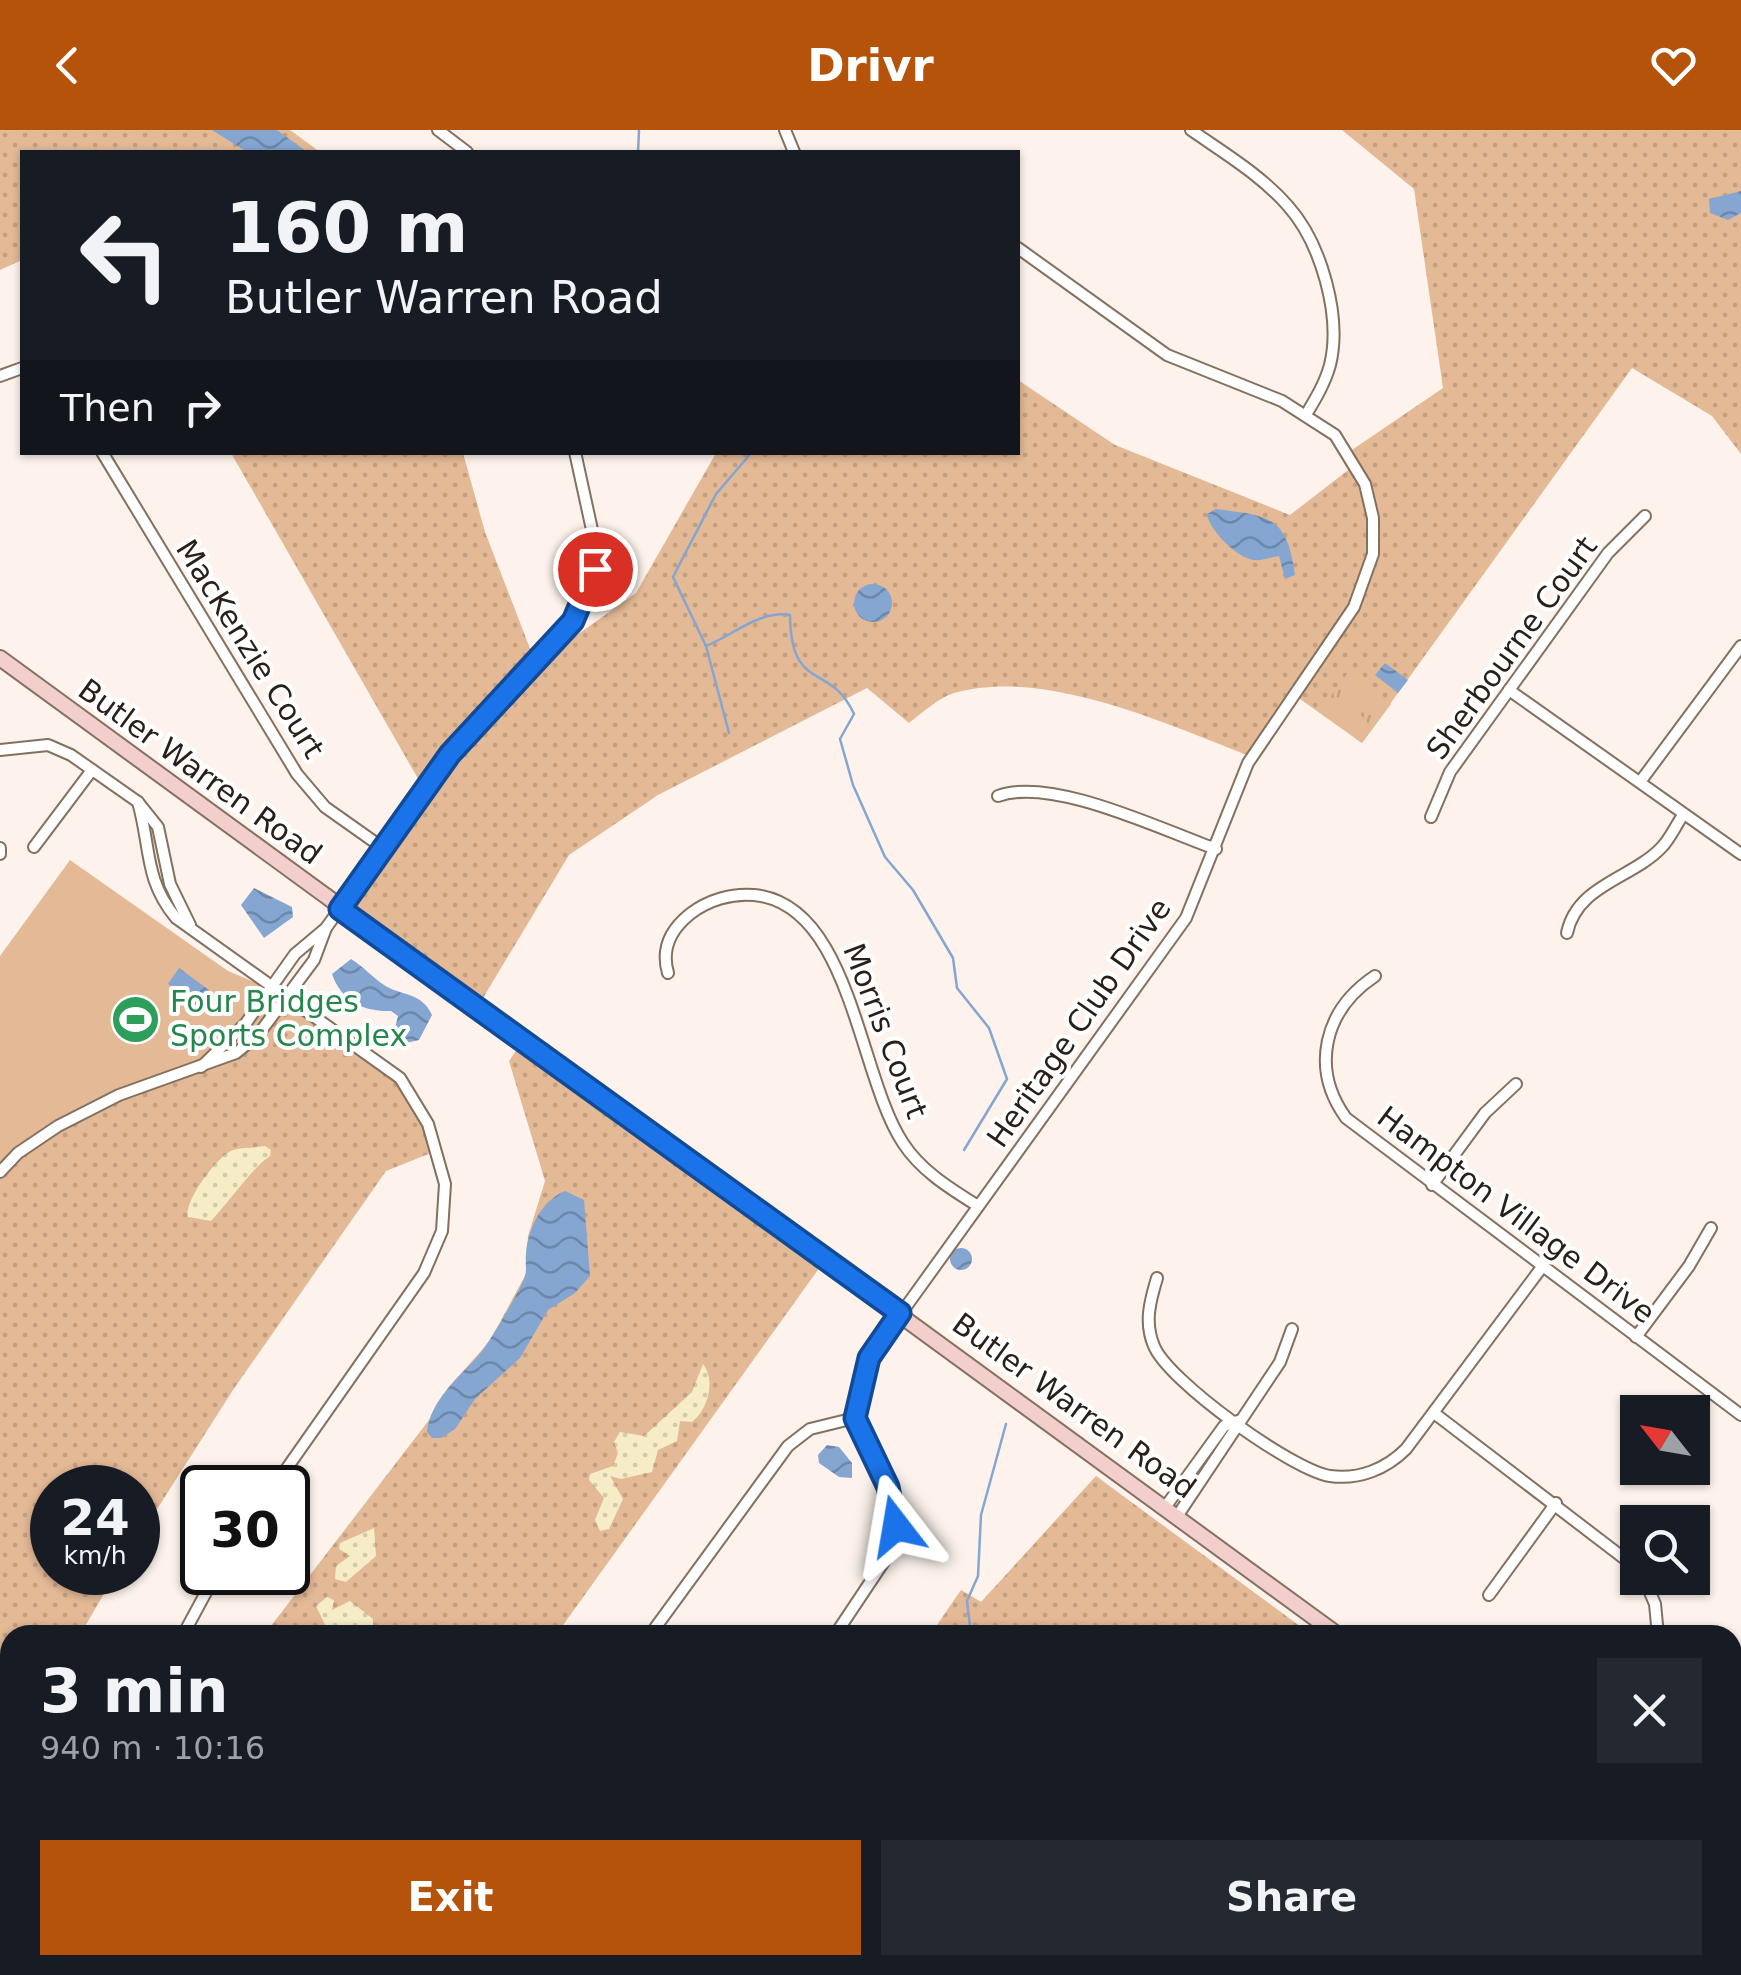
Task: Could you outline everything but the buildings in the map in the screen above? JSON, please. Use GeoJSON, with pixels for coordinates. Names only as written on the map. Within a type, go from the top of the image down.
{"type":"FeatureCollection","features":[{"type":"Feature","properties":{"kind":"main road","name":"Butler Warren Road"},"geometry":{"type":"LineString","coordinates":[[0,658],[1325,1625]]}},
{"type":"Feature","properties":{"kind":"street"},"geometry":{"type":"LineString","coordinates":[[438,130],[464,150]]}},
{"type":"Feature","properties":{"kind":"street"},"geometry":{"type":"LineString","coordinates":[[1191,130],[1287,204],[1316,254],[1330,304],[1333,348],[1327,376],[1307,413]]}},
{"type":"Feature","properties":{"kind":"street","name":"Heritage Club Drive"},"geometry":{"type":"LineString","coordinates":[[855,1418],[869,1358],[1171,942],[1196,899],[1252,757],[1354,608],[1370,568],[1373,518],[1365,484],[1335,435],[1307,413],[1167,355],[1020,249]]}},
{"type":"Feature","properties":{"kind":"street","name":"MacKenzie Court"},"geometry":{"type":"LineString","coordinates":[[104,455],[296,774],[324,807],[383,848]]}},
{"type":"Feature","properties":{"kind":"street"},"geometry":{"type":"LineString","coordinates":[[201,1068],[246,1023],[295,954],[326,928],[450,754],[560,638],[584,603],[596,548],[577,455]]}},
{"type":"Feature","properties":{"kind":"street","name":"Sherbourne Court"},"geometry":{"type":"LineString","coordinates":[[1431,817],[1450,772],[1508,690],[1608,554],[1645,516]]}},
{"type":"Feature","properties":{"kind":"street"},"geometry":{"type":"LineString","coordinates":[[1640,782],[1741,646]]}},
{"type":"Feature","properties":{"kind":"street"},"geometry":{"type":"LineString","coordinates":[[1508,690],[1741,854]]}},
{"type":"Feature","properties":{"kind":"street"},"geometry":{"type":"LineString","coordinates":[[0,750],[48,746],[138,802],[158,827],[170,884],[190,926]]}},
{"type":"Feature","properties":{"kind":"street"},"geometry":{"type":"LineString","coordinates":[[34,847],[92,770]]}},
{"type":"Feature","properties":{"kind":"street"},"geometry":{"type":"LineString","coordinates":[[998,796],[1017,790],[1068,798],[1216,849]]}},
{"type":"Feature","properties":{"kind":"street"},"geometry":{"type":"LineString","coordinates":[[138,802],[147,835],[148,869],[164,904],[400,1078],[428,1124],[446,1184],[442,1231],[424,1273],[290,1465]]}},
{"type":"Feature","properties":{"kind":"street"},"geometry":{"type":"LineString","coordinates":[[1566,933],[1576,909],[1618,874],[1662,848],[1683,815]]}},
{"type":"Feature","properties":{"kind":"street","name":"Morris Court"},"geometry":{"type":"LineString","coordinates":[[668,973],[664,959],[671,935],[706,904],[750,895],[778,900],[798,911],[826,944],[880,1096],[902,1142],[931,1174],[978,1206]]}},
{"type":"Feature","properties":{"kind":"street"},"geometry":{"type":"LineString","coordinates":[[0,1172],[18,1152],[58,1126],[119,1095],[236,1053],[258,1035],[288,996],[324,944],[326,928]]}},
{"type":"Feature","properties":{"kind":"street","name":"Hampton Village Drive"},"geometry":{"type":"LineString","coordinates":[[1374,976],[1348,1000],[1328,1032],[1326,1078],[1346,1118],[1741,1415]]}},
{"type":"Feature","properties":{"kind":"street"},"geometry":{"type":"LineString","coordinates":[[1432,1185],[1485,1113],[1516,1084]]}},
{"type":"Feature","properties":{"kind":"street"},"geometry":{"type":"LineString","coordinates":[[1636,1337],[1689,1266],[1711,1228]]}},
{"type":"Feature","properties":{"kind":"street"},"geometry":{"type":"LineString","coordinates":[[1156,1278],[1148,1322],[1156,1350],[1180,1378],[1304,1468],[1347,1476],[1389,1463],[1434,1413],[1542,1268]]}},
{"type":"Feature","properties":{"kind":"street"},"geometry":{"type":"LineString","coordinates":[[1172,1510],[1235,1434],[1238,1422],[1280,1362],[1292,1329]]}},
{"type":"Feature","properties":{"kind":"street"},"geometry":{"type":"LineString","coordinates":[[1434,1413],[1620,1555]]}},
{"type":"Feature","properties":{"kind":"street"},"geometry":{"type":"LineString","coordinates":[[657,1625],[788,1446],[810,1429],[855,1418],[888,1487],[896,1532],[891,1551],[842,1625]]}},
{"type":"Feature","properties":{"kind":"street"},"geometry":{"type":"LineString","coordinates":[[1488,1594],[1556,1503]]}},
{"type":"Feature","properties":{"kind":"street"},"geometry":{"type":"LineString","coordinates":[[188,1625],[205,1595]]}},
{"type":"Feature","properties":{"kind":"street"},"geometry":{"type":"LineString","coordinates":[[1651,1595],[1657,1625]]}},
{"type":"Feature","properties":{"kind":"green space"},"geometry":{"type":"Polygon","coordinates":[[[0,130],[290,130],[317,150],[20,150],[20,261],[0,270],[0,130]]]}},
{"type":"Feature","properties":{"kind":"green space"},"geometry":{"type":"Polygon","coordinates":[[[1342,130],[1741,130],[1741,454],[1712,416],[1632,368],[1362,743],[1293,694],[1252,757],[1144,715],[1065,693],[989,687],[954,693],[909,723],[867,688],[658,795],[569,855],[477,1008],[340,909],[424,789],[232,455],[464,455],[485,532],[536,664],[636,593],[715,455],[1020,455],[1020,381],[1115,445],[1290,515],[1356,464],[1349,452],[1443,388],[1414,189],[1342,130]]]}},
{"type":"Feature","properties":{"kind":"green space"},"geometry":{"type":"Polygon","coordinates":[[[1348,673],[1391,704],[1362,743],[1319,712],[1348,673]]]}},
{"type":"Feature","properties":{"kind":"green space"},"geometry":{"type":"Polygon","coordinates":[[[1352,682],[1379,702],[1370,715],[1342,695],[1352,682]]]}},
{"type":"Feature","properties":{"kind":"green space"},"geometry":{"type":"Polygon","coordinates":[[[1339,700],[1367,720],[1358,733],[1330,713],[1339,700]]]}},
{"type":"Feature","properties":{"kind":"green space","name":"Four Bridges Sports Complex"},"geometry":{"type":"Polygon","coordinates":[[[70,860],[228,971],[287,996],[236,1053],[119,1095],[58,1126],[0,1172],[0,956],[70,860]]]}},
{"type":"Feature","properties":{"kind":"green space"},"geometry":{"type":"Polygon","coordinates":[[[287,996],[400,1078],[436,1151],[386,1171],[185,1465],[180,1465],[180,1473],[160,1504],[160,1465],[30,1465],[30,1595],[103,1595],[86,1625],[0,1625],[0,1172],[18,1153],[287,996]]]}},
{"type":"Feature","properties":{"kind":"green space"},"geometry":{"type":"Polygon","coordinates":[[[523,1040],[825,1260],[563,1625],[272,1625],[295,1595],[310,1595],[310,1575],[429,1420],[447,1389],[489,1342],[526,1274],[528,1236],[545,1181],[509,1061],[523,1040]]]}},
{"type":"Feature","properties":{"kind":"green space"},"geometry":{"type":"Polygon","coordinates":[[[1096,1476],[1298,1625],[937,1625],[961,1590],[981,1602],[1096,1476]]]}},
{"type":"Feature","properties":{"kind":"sand"},"geometry":{"type":"Polygon","coordinates":[[[265,1146],[271,1150],[270,1156],[211,1221],[188,1217],[196,1191],[219,1160],[233,1150],[265,1146]]]}},
{"type":"Feature","properties":{"kind":"sand"},"geometry":{"type":"Polygon","coordinates":[[[703,1364],[709,1386],[698,1417],[692,1422],[680,1421],[677,1441],[658,1450],[652,1472],[621,1479],[610,1476],[623,1499],[609,1529],[600,1531],[595,1520],[604,1498],[589,1480],[590,1474],[613,1466],[618,1453],[614,1442],[620,1432],[644,1436],[692,1392],[703,1364]]]}},
{"type":"Feature","properties":{"kind":"sand"},"geometry":{"type":"Polygon","coordinates":[[[374,1528],[376,1556],[346,1582],[335,1579],[336,1566],[350,1556],[339,1549],[340,1543],[374,1528]]]}},
{"type":"Feature","properties":{"kind":"sand"},"geometry":{"type":"Polygon","coordinates":[[[327,1597],[334,1600],[332,1610],[350,1601],[373,1619],[373,1625],[325,1625],[316,1606],[327,1597]]]}},
{"type":"Feature","properties":{"kind":"water"},"geometry":{"type":"Polygon","coordinates":[[[212,130],[277,130],[304,150],[244,150],[212,130]]]}},
{"type":"Feature","properties":{"kind":"water"},"geometry":{"type":"Polygon","coordinates":[[[1741,191],[1741,213],[1728,220],[1710,213],[1709,199],[1741,191]]]}},
{"type":"Feature","properties":{"kind":"water"},"geometry":{"type":"Polygon","coordinates":[[[1216,509],[1273,522],[1287,541],[1295,575],[1285,579],[1279,556],[1254,560],[1232,549],[1209,520],[1207,514],[1216,509]]]}},
{"type":"Feature","properties":{"kind":"water"},"geometry":{"type":"Polygon","coordinates":[[[873,584],[886,590],[892,603],[886,616],[873,622],[860,616],[854,603],[860,590],[873,584]]]}},
{"type":"Feature","properties":{"kind":"water"},"geometry":{"type":"Polygon","coordinates":[[[1385,663],[1408,680],[1398,693],[1375,675],[1385,663]]]}},
{"type":"Feature","properties":{"kind":"water"},"geometry":{"type":"Polygon","coordinates":[[[254,888],[292,907],[293,917],[264,938],[241,905],[254,888]]]}},
{"type":"Feature","properties":{"kind":"water"},"geometry":{"type":"Polygon","coordinates":[[[351,959],[384,985],[423,1002],[432,1015],[419,1040],[406,1043],[395,1028],[398,1016],[391,1011],[363,1007],[341,991],[332,974],[351,959]]]}},
{"type":"Feature","properties":{"kind":"water"},"geometry":{"type":"Polygon","coordinates":[[[179,968],[209,990],[198,1006],[168,984],[179,968]]]}},
{"type":"Feature","properties":{"kind":"water"},"geometry":{"type":"Polygon","coordinates":[[[565,1191],[584,1200],[590,1276],[575,1293],[548,1310],[520,1358],[475,1399],[455,1429],[441,1438],[432,1438],[427,1432],[433,1410],[483,1350],[503,1318],[526,1274],[527,1244],[533,1225],[549,1202],[565,1191]]]}},
{"type":"Feature","properties":{"kind":"water"},"geometry":{"type":"Polygon","coordinates":[[[961,1248],[969,1251],[969,1267],[961,1270],[953,1267],[950,1259],[953,1251],[961,1248]]]}},
{"type":"Feature","properties":{"kind":"water"},"geometry":{"type":"Polygon","coordinates":[[[827,1445],[839,1447],[852,1463],[852,1478],[839,1477],[819,1463],[818,1455],[827,1445]]]}},
{"type":"Feature","properties":{"kind":"waterway"},"geometry":{"type":"LineString","coordinates":[[638,150],[639,130]]}},
{"type":"Feature","properties":{"kind":"waterway"},"geometry":{"type":"LineString","coordinates":[[729,733],[706,646],[673,577],[716,494],[749,455]]}},
{"type":"Feature","properties":{"kind":"waterway"},"geometry":{"type":"LineString","coordinates":[[706,646],[757,620],[790,615],[792,640],[804,667],[834,687],[854,714],[840,739],[853,785],[885,857],[913,890],[953,958],[957,988],[989,1028],[1007,1079],[964,1150]]}},
{"type":"Feature","properties":{"kind":"waterway"},"geometry":{"type":"LineString","coordinates":[[970,1625],[967,1601],[978,1576],[981,1515],[1006,1424]]}},
{"type":"Feature","properties":{"kind":"place","name":"Four Bridges Sports Complex"},"geometry":{"type":"Point","coordinates":[135,1019]}},
{"type":"Feature","properties":{"kind":"route"},"geometry":{"type":"LineString","coordinates":[[595,569],[590,590],[573,621],[450,754],[340,909],[900,1313],[869,1358],[855,1418],[888,1487],[896,1526]]}}]}
